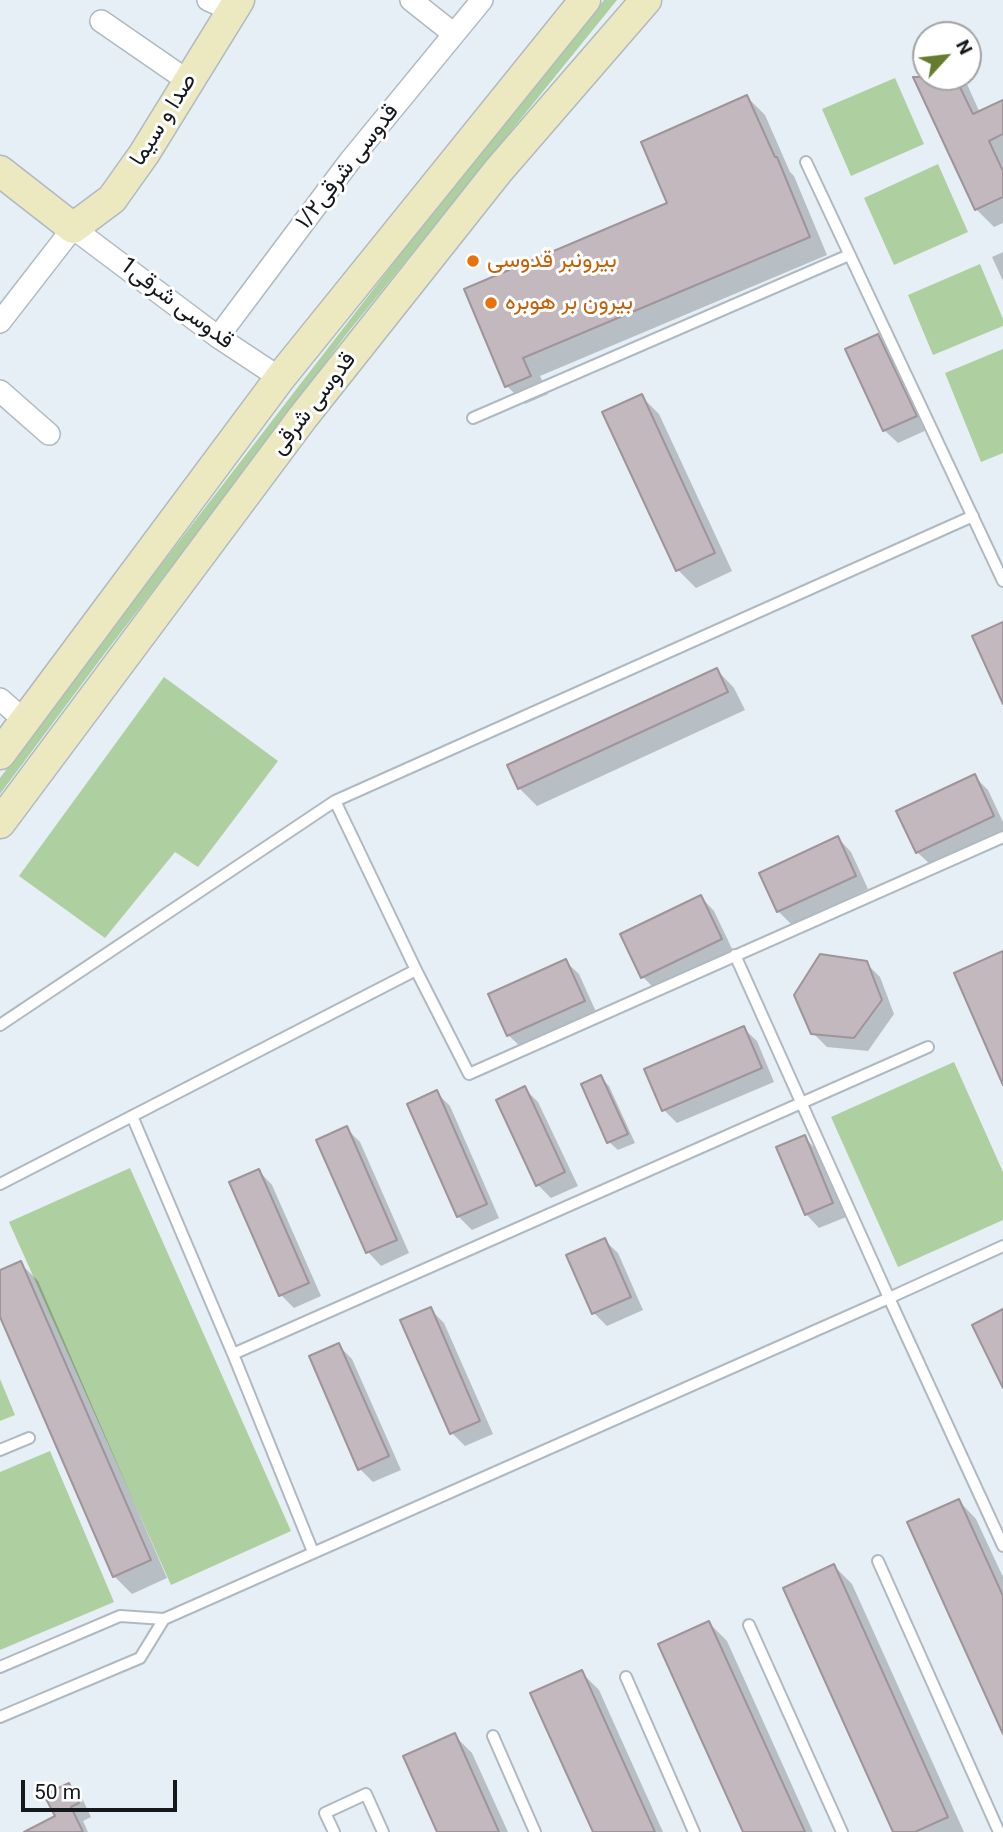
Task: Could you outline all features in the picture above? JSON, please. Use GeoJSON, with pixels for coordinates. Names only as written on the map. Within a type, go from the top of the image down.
{"type":"FeatureCollection","features":[{"type":"Feature","properties":{"kind":"main road","name":"قدوسی شرقی"},"geometry":{"type":"LineString","coordinates":[[0,754],[280,378],[585,0]]}},
{"type":"Feature","properties":{"kind":"main road","name":"قدوسی شرقی"},"geometry":{"type":"LineString","coordinates":[[0,823],[311,406],[498,171],[646,0]]}},
{"type":"Feature","properties":{"kind":"main road","name":"صدا و سیما"},"geometry":{"type":"LineString","coordinates":[[74,228],[112,199],[144,154],[188,81],[227,4]]}},
{"type":"Feature","properties":{"kind":"main road"},"geometry":{"type":"LineString","coordinates":[[0,171],[74,228]]}},
{"type":"Feature","properties":{"kind":"street"},"geometry":{"type":"LineString","coordinates":[[411,0],[454,34]]}},
{"type":"Feature","properties":{"kind":"street","name":"قدوسی شرقی۱/۲"},"geometry":{"type":"LineString","coordinates":[[218,337],[349,162],[482,0]]}},
{"type":"Feature","properties":{"kind":"street"},"geometry":{"type":"LineString","coordinates":[[101,21],[188,81]]}},
{"type":"Feature","properties":{"kind":"street"},"geometry":{"type":"LineString","coordinates":[[0,323],[74,228]]}},
{"type":"Feature","properties":{"kind":"street","name":"1قدوسی شرقی"},"geometry":{"type":"LineString","coordinates":[[74,228],[218,337],[280,378]]}},
{"type":"Feature","properties":{"kind":"street"},"geometry":{"type":"LineString","coordinates":[[0,391],[49,434]]}},
{"type":"Feature","properties":{"kind":"street"},"geometry":{"type":"LineString","coordinates":[[0,699],[25,721]]}},
{"type":"Feature","properties":{"kind":"lane"},"geometry":{"type":"LineString","coordinates":[[806,162],[1003,581]]}},
{"type":"Feature","properties":{"kind":"lane"},"geometry":{"type":"LineString","coordinates":[[473,418],[849,255]]}},
{"type":"Feature","properties":{"kind":"lane"},"geometry":{"type":"LineString","coordinates":[[0,1025],[335,801],[973,516]]}},
{"type":"Feature","properties":{"kind":"lane"},"geometry":{"type":"LineString","coordinates":[[335,801],[468,1074],[1003,837]]}},
{"type":"Feature","properties":{"kind":"lane"},"geometry":{"type":"LineString","coordinates":[[735,956],[888,1298],[1003,1546]]}},
{"type":"Feature","properties":{"kind":"lane"},"geometry":{"type":"LineString","coordinates":[[0,1184],[416,970]]}},
{"type":"Feature","properties":{"kind":"lane"},"geometry":{"type":"LineString","coordinates":[[233,1354],[928,1047]]}},
{"type":"Feature","properties":{"kind":"lane"},"geometry":{"type":"LineString","coordinates":[[132,1116],[313,1552]]}},
{"type":"Feature","properties":{"kind":"lane"},"geometry":{"type":"LineString","coordinates":[[0,1667],[120,1616],[164,1619],[1003,1246]]}},
{"type":"Feature","properties":{"kind":"lane"},"geometry":{"type":"LineString","coordinates":[[0,1450],[29,1438]]}},
{"type":"Feature","properties":{"kind":"lane"},"geometry":{"type":"LineString","coordinates":[[878,1561],[999,1832]]}},
{"type":"Feature","properties":{"kind":"lane"},"geometry":{"type":"LineString","coordinates":[[0,1717],[140,1658],[164,1619]]}},
{"type":"Feature","properties":{"kind":"lane"},"geometry":{"type":"LineString","coordinates":[[749,1625],[842,1832]]}},
{"type":"Feature","properties":{"kind":"lane"},"geometry":{"type":"LineString","coordinates":[[626,1677],[694,1832]]}},
{"type":"Feature","properties":{"kind":"lane"},"geometry":{"type":"LineString","coordinates":[[493,1736],[536,1832]]}},
{"type":"Feature","properties":{"kind":"lane"},"geometry":{"type":"LineString","coordinates":[[334,1832],[325,1813],[366,1794],[383,1832]]}},
{"type":"Feature","properties":{"kind":"green space"},"geometry":{"type":"Polygon","coordinates":[[[604,0],[617,0],[345,336],[0,794],[0,778],[80,670],[456,182],[604,0]]]}},
{"type":"Feature","properties":{"kind":"green space"},"geometry":{"type":"Polygon","coordinates":[[[895,78],[924,144],[851,176],[822,109],[895,78]]]}},
{"type":"Feature","properties":{"kind":"green space"},"geometry":{"type":"Polygon","coordinates":[[[938,164],[968,232],[894,265],[864,198],[938,164]]]}},
{"type":"Feature","properties":{"kind":"green space"},"geometry":{"type":"Polygon","coordinates":[[[980,264],[1003,319],[1003,326],[933,355],[908,295],[980,264]]]}},
{"type":"Feature","properties":{"kind":"green space"},"geometry":{"type":"Polygon","coordinates":[[[1003,349],[1003,453],[981,462],[945,373],[1003,349]]]}},
{"type":"Feature","properties":{"kind":"green space"},"geometry":{"type":"Polygon","coordinates":[[[164,677],[278,761],[198,867],[175,852],[105,938],[19,876],[164,677]]]}},
{"type":"Feature","properties":{"kind":"green space"},"geometry":{"type":"Polygon","coordinates":[[[954,1062],[1003,1172],[1003,1220],[898,1267],[831,1117],[954,1062]]]}},
{"type":"Feature","properties":{"kind":"green space"},"geometry":{"type":"Polygon","coordinates":[[[130,1168],[291,1531],[171,1585],[9,1222],[130,1168]]]}},
{"type":"Feature","properties":{"kind":"green space"},"geometry":{"type":"Polygon","coordinates":[[[0,1379],[15,1415],[0,1421],[0,1379]]]}},
{"type":"Feature","properties":{"kind":"green space"},"geometry":{"type":"Polygon","coordinates":[[[50,1451],[114,1602],[0,1650],[0,1472],[50,1451]]]}},
{"type":"Feature","properties":{"kind":"building"},"geometry":{"type":"Polygon","coordinates":[[[920,91],[962,91],[973,114],[1003,100],[1003,134],[989,141],[1003,171],[1003,197],[975,210],[920,91]]]}},
{"type":"Feature","properties":{"kind":"building"},"geometry":{"type":"Polygon","coordinates":[[[747,95],[777,157],[810,237],[523,358],[531,376],[505,387],[464,289],[667,203],[641,142],[747,95]]]}},
{"type":"Feature","properties":{"kind":"building"},"geometry":{"type":"Polygon","coordinates":[[[878,334],[917,416],[883,431],[845,349],[878,334]]]}},
{"type":"Feature","properties":{"kind":"building"},"geometry":{"type":"Polygon","coordinates":[[[642,394],[715,553],[676,571],[602,412],[642,394]]]}},
{"type":"Feature","properties":{"kind":"building"},"geometry":{"type":"Polygon","coordinates":[[[1003,622],[1003,704],[972,636],[1003,622]]]}},
{"type":"Feature","properties":{"kind":"building"},"geometry":{"type":"Polygon","coordinates":[[[717,668],[728,692],[518,789],[507,765],[717,668]]]}},
{"type":"Feature","properties":{"kind":"building"},"geometry":{"type":"Polygon","coordinates":[[[975,774],[994,816],[916,853],[896,811],[975,774]]]}},
{"type":"Feature","properties":{"kind":"building"},"geometry":{"type":"Polygon","coordinates":[[[838,836],[856,876],[777,912],[759,873],[838,836]]]}},
{"type":"Feature","properties":{"kind":"building"},"geometry":{"type":"Polygon","coordinates":[[[701,895],[722,939],[641,978],[620,934],[701,895]]]}},
{"type":"Feature","properties":{"kind":"building"},"geometry":{"type":"Polygon","coordinates":[[[1003,951],[1003,1085],[954,973],[1003,951]]]}},
{"type":"Feature","properties":{"kind":"building"},"geometry":{"type":"Polygon","coordinates":[[[820,954],[867,961],[882,1000],[854,1038],[811,1034],[794,995],[820,954]]]}},
{"type":"Feature","properties":{"kind":"building"},"geometry":{"type":"Polygon","coordinates":[[[566,959],[585,1001],[507,1036],[488,994],[566,959]]]}},
{"type":"Feature","properties":{"kind":"building"},"geometry":{"type":"Polygon","coordinates":[[[744,1026],[762,1068],[662,1111],[644,1069],[744,1026]]]}},
{"type":"Feature","properties":{"kind":"building"},"geometry":{"type":"Polygon","coordinates":[[[601,1075],[628,1134],[607,1143],[581,1084],[601,1075]]]}},
{"type":"Feature","properties":{"kind":"building"},"geometry":{"type":"Polygon","coordinates":[[[525,1086],[565,1172],[536,1186],[496,1100],[525,1086]]]}},
{"type":"Feature","properties":{"kind":"building"},"geometry":{"type":"Polygon","coordinates":[[[437,1090],[487,1204],[457,1217],[407,1104],[437,1090]]]}},
{"type":"Feature","properties":{"kind":"building"},"geometry":{"type":"Polygon","coordinates":[[[347,1126],[397,1240],[366,1253],[316,1140],[347,1126]]]}},
{"type":"Feature","properties":{"kind":"building"},"geometry":{"type":"Polygon","coordinates":[[[805,1135],[833,1203],[805,1215],[776,1147],[805,1135]]]}},
{"type":"Feature","properties":{"kind":"building"},"geometry":{"type":"Polygon","coordinates":[[[259,1169],[309,1283],[279,1296],[229,1182],[259,1169]]]}},
{"type":"Feature","properties":{"kind":"building"},"geometry":{"type":"Polygon","coordinates":[[[605,1238],[631,1297],[592,1314],[566,1255],[605,1238]]]}},
{"type":"Feature","properties":{"kind":"building"},"geometry":{"type":"Polygon","coordinates":[[[21,1261],[151,1560],[113,1577],[0,1317],[0,1270],[21,1261]]]}},
{"type":"Feature","properties":{"kind":"building"},"geometry":{"type":"Polygon","coordinates":[[[431,1307],[480,1421],[450,1434],[400,1320],[431,1307]]]}},
{"type":"Feature","properties":{"kind":"building"},"geometry":{"type":"Polygon","coordinates":[[[1003,1309],[1003,1388],[972,1325],[1003,1309]]]}},
{"type":"Feature","properties":{"kind":"building"},"geometry":{"type":"Polygon","coordinates":[[[339,1343],[389,1456],[358,1470],[309,1356],[339,1343]]]}},
{"type":"Feature","properties":{"kind":"building"},"geometry":{"type":"Polygon","coordinates":[[[959,1499],[1003,1596],[1003,1734],[907,1522],[959,1499]]]}},
{"type":"Feature","properties":{"kind":"building"},"geometry":{"type":"Polygon","coordinates":[[[834,1564],[948,1817],[915,1832],[893,1832],[783,1588],[834,1564]]]}},
{"type":"Feature","properties":{"kind":"building"},"geometry":{"type":"Polygon","coordinates":[[[709,1621],[805,1832],[743,1832],[658,1644],[709,1621]]]}},
{"type":"Feature","properties":{"kind":"building"},"geometry":{"type":"Polygon","coordinates":[[[582,1670],[655,1832],[593,1832],[530,1693],[582,1670]]]}},
{"type":"Feature","properties":{"kind":"building"},"geometry":{"type":"Polygon","coordinates":[[[455,1733],[499,1832],[437,1832],[403,1756],[455,1733]]]}},
{"type":"Feature","properties":{"kind":"building"},"geometry":{"type":"Polygon","coordinates":[[[69,1783],[79,1803],[71,1807],[83,1832],[24,1832],[55,1816],[44,1795],[69,1783]]]}},
{"type":"Feature","properties":{"kind":"place","name":"بیرونبر قدوسی"},"geometry":{"type":"Point","coordinates":[473,261]}},
{"type":"Feature","properties":{"kind":"place","name":"بیرون بر هوبره"},"geometry":{"type":"Point","coordinates":[491,303]}}]}
